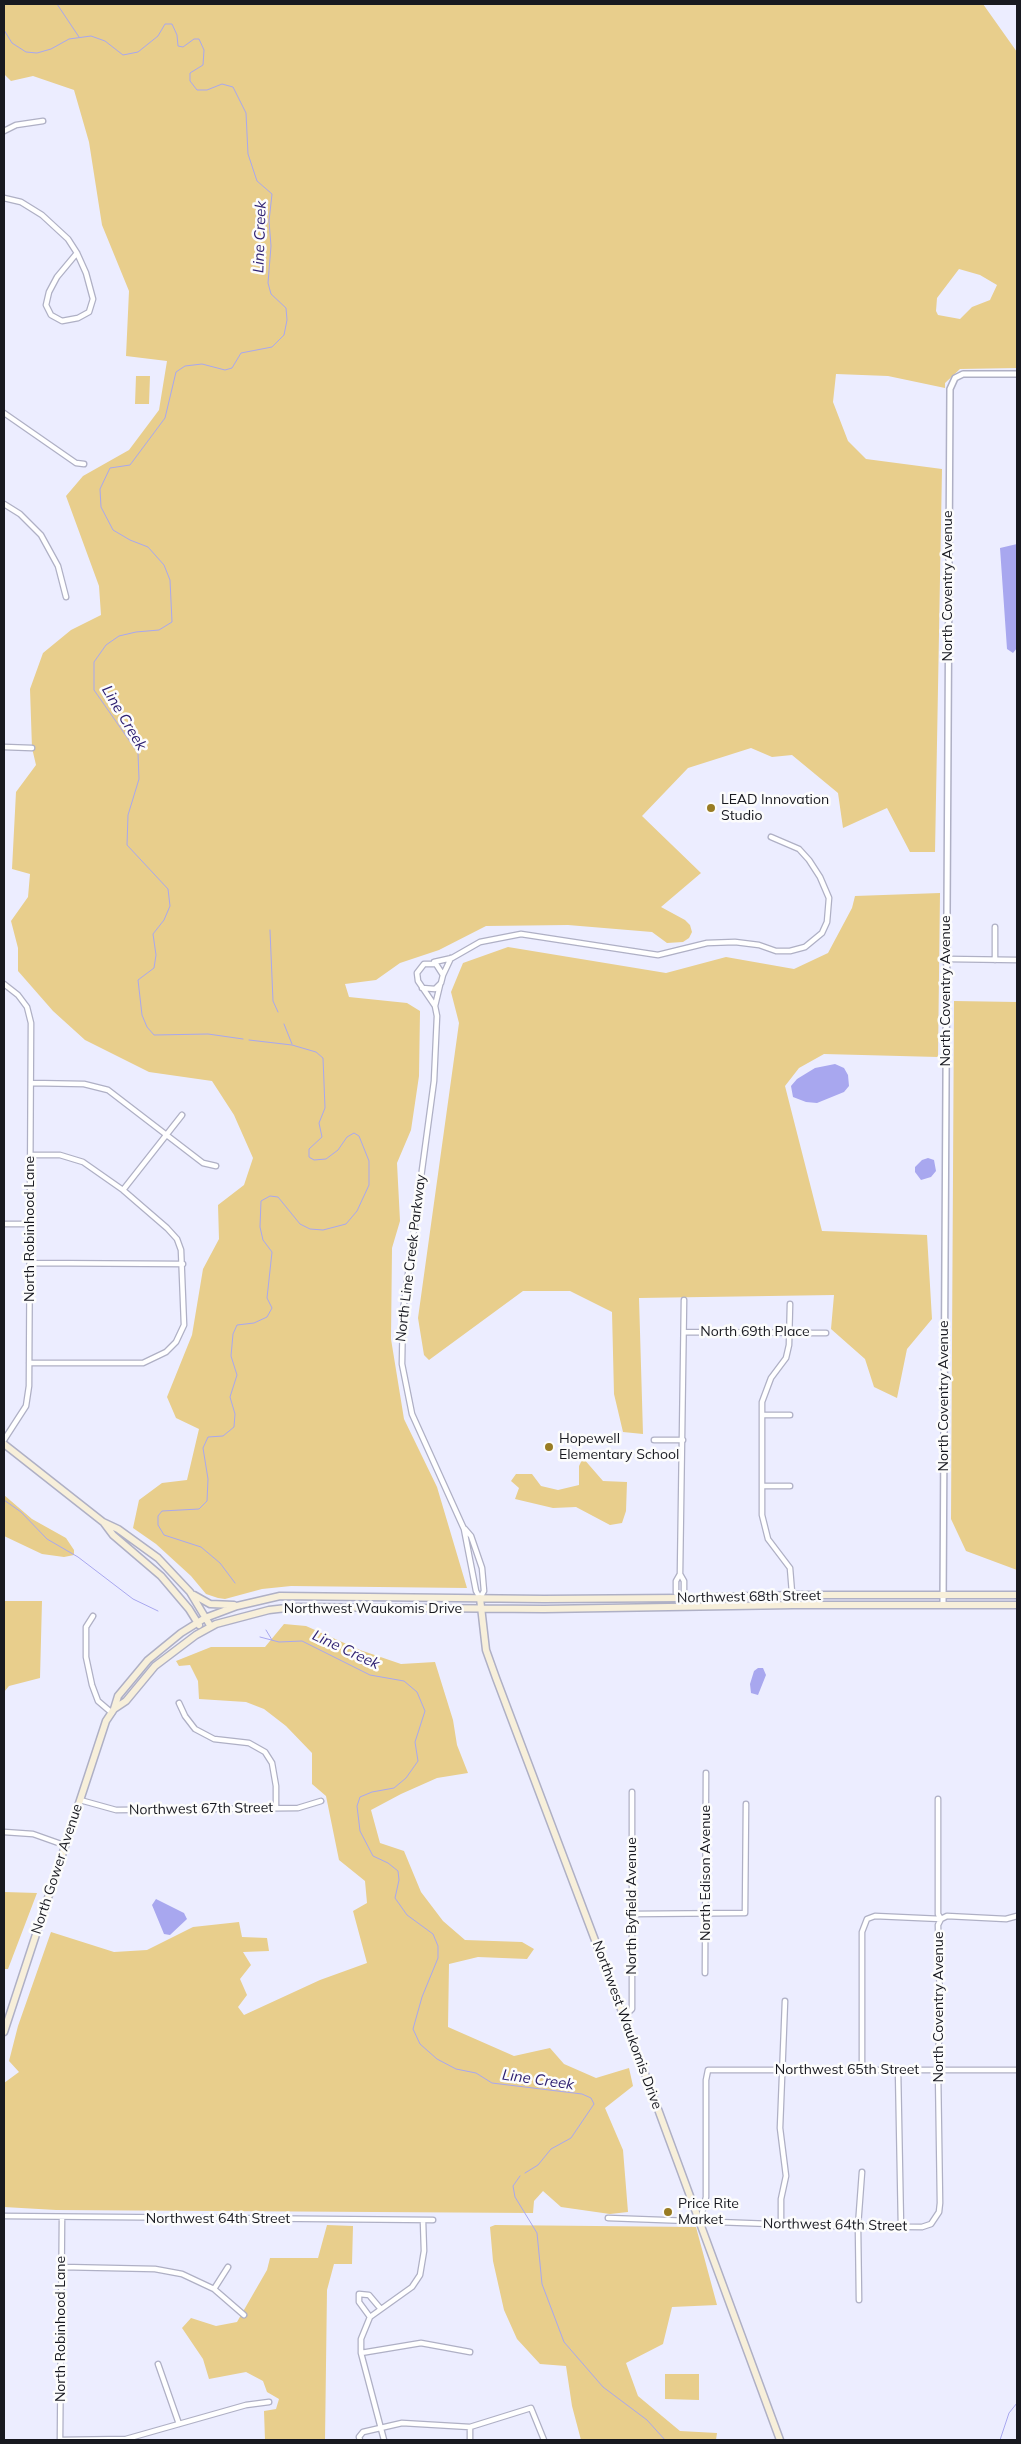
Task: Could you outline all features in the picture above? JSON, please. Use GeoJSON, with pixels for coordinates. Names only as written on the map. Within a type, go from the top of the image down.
{"type":"FeatureCollection","features":[{"type":"Feature","properties":{"kind":"main road"},"geometry":{"type":"LineString","coordinates":[[4,1444],[103,1522],[118,1530],[158,1558],[190,1592],[211,1627]]}},
{"type":"Feature","properties":{"kind":"main road"},"geometry":{"type":"LineString","coordinates":[[103,1522],[113,1534],[161,1576],[180,1597],[203,1631]]}},
{"type":"Feature","properties":{"kind":"main road"},"geometry":{"type":"LineString","coordinates":[[190,1592],[210,1604],[237,1606]]}},
{"type":"Feature","properties":{"kind":"main road","name":"Northwest 68th Street"},"geometry":{"type":"LineString","coordinates":[[480,1598],[1017,1595]]}},
{"type":"Feature","properties":{"kind":"main road","name":"North Gower Avenue"},"geometry":{"type":"LineString","coordinates":[[4,2032],[99,1738],[113,1711],[118,1696],[148,1660],[205,1618],[237,1606],[280,1596]]}},
{"type":"Feature","properties":{"kind":"main road","name":"Northwest Waukomis Drive"},"geometry":{"type":"LineString","coordinates":[[280,1596],[480,1598],[480,1609],[489,1660],[624,2017],[780,2440]]}},
{"type":"Feature","properties":{"kind":"main road"},"geometry":{"type":"LineString","coordinates":[[544,1599],[544,1609]]}},
{"type":"Feature","properties":{"kind":"main road","name":"Northwest 68th Street"},"geometry":{"type":"LineString","coordinates":[[480,1609],[681,1608],[793,1605],[1017,1605]]}},
{"type":"Feature","properties":{"kind":"main road","name":"Northwest Waukomis Drive"},"geometry":{"type":"LineString","coordinates":[[211,1627],[269,1610],[295,1607],[480,1609]]}},
{"type":"Feature","properties":{"kind":"main road","name":"North Gower Avenue"},"geometry":{"type":"LineString","coordinates":[[113,1711],[126,1701],[155,1666],[175,1649],[211,1627]]}},
{"type":"Feature","properties":{"kind":"street"},"geometry":{"type":"LineString","coordinates":[[4,130],[16,125],[43,121]]}},
{"type":"Feature","properties":{"kind":"street"},"geometry":{"type":"LineString","coordinates":[[4,198],[21,202],[42,215],[68,239],[77,253],[86,273],[93,299],[89,312],[78,318],[62,321],[51,316],[46,305],[49,292],[57,277],[77,253]]}},
{"type":"Feature","properties":{"kind":"street","name":"North Coventry Avenue"},"geometry":{"type":"LineString","coordinates":[[943,1604],[950,389],[955,378],[963,374],[1017,374]]}},
{"type":"Feature","properties":{"kind":"street"},"geometry":{"type":"LineString","coordinates":[[4,413],[76,463],[84,464]]}},
{"type":"Feature","properties":{"kind":"street"},"geometry":{"type":"LineString","coordinates":[[4,504],[20,514],[41,535],[58,566],[66,597]]}},
{"type":"Feature","properties":{"kind":"street"},"geometry":{"type":"LineString","coordinates":[[4,747],[32,748]]}},
{"type":"Feature","properties":{"kind":"street"},"geometry":{"type":"LineString","coordinates":[[435,1006],[416,977],[418,970],[424,964],[452,958],[480,942],[521,934],[650,954],[672,952],[707,943],[736,942],[759,945],[776,951],[790,951],[805,947],[822,933],[827,922],[829,898],[820,877],[799,849],[771,837]]}},
{"type":"Feature","properties":{"kind":"street"},"geometry":{"type":"LineString","coordinates":[[995,928],[995,960]]}},
{"type":"Feature","properties":{"kind":"street","name":"North Line Creek Parkway"},"geometry":{"type":"LineString","coordinates":[[452,958],[443,975],[435,1006],[437,1016],[434,1081],[417,1199],[400,1350],[412,1414],[464,1528],[476,1591],[480,1598]]}},
{"type":"Feature","properties":{"kind":"street"},"geometry":{"type":"LineString","coordinates":[[948,959],[1017,960]]}},
{"type":"Feature","properties":{"kind":"street"},"geometry":{"type":"LineString","coordinates":[[433,963],[439,967],[443,975]]}},
{"type":"Feature","properties":{"kind":"street"},"geometry":{"type":"LineString","coordinates":[[422,988],[435,989],[441,983]]}},
{"type":"Feature","properties":{"kind":"street","name":"North Robinhood Lane"},"geometry":{"type":"LineString","coordinates":[[4,984],[18,995],[28,1011],[31,1023],[29,1363],[26,1406],[4,1440]]}},
{"type":"Feature","properties":{"kind":"street"},"geometry":{"type":"LineString","coordinates":[[31,1083],[84,1084],[101,1087],[120,1098],[203,1163],[216,1166]]}},
{"type":"Feature","properties":{"kind":"street"},"geometry":{"type":"LineString","coordinates":[[123,1190],[182,1115]]}},
{"type":"Feature","properties":{"kind":"street"},"geometry":{"type":"LineString","coordinates":[[29,1363],[136,1364],[155,1359],[172,1348],[184,1325],[183,1264],[177,1239],[123,1190],[87,1164],[73,1157],[31,1155]]}},
{"type":"Feature","properties":{"kind":"street"},"geometry":{"type":"LineString","coordinates":[[4,1224],[30,1224]]}},
{"type":"Feature","properties":{"kind":"street"},"geometry":{"type":"LineString","coordinates":[[30,1263],[183,1264]]}},
{"type":"Feature","properties":{"kind":"street"},"geometry":{"type":"LineString","coordinates":[[681,1608],[680,1598],[684,1593],[684,1581],[680,1574],[684,1300]]}},
{"type":"Feature","properties":{"kind":"street"},"geometry":{"type":"LineString","coordinates":[[790,1304],[790,1333],[786,1358],[771,1378],[762,1402],[762,1486],[764,1529],[768,1539],[790,1568],[793,1605]]}},
{"type":"Feature","properties":{"kind":"street","name":"North 69th Place"},"geometry":{"type":"LineString","coordinates":[[684,1332],[826,1333]]}},
{"type":"Feature","properties":{"kind":"street"},"geometry":{"type":"LineString","coordinates":[[763,1415],[790,1415]]}},
{"type":"Feature","properties":{"kind":"street"},"geometry":{"type":"LineString","coordinates":[[654,1440],[682,1440]]}},
{"type":"Feature","properties":{"kind":"street"},"geometry":{"type":"LineString","coordinates":[[762,1486],[790,1486]]}},
{"type":"Feature","properties":{"kind":"street","name":"North Line Creek Parkway"},"geometry":{"type":"LineString","coordinates":[[464,1528],[471,1536],[482,1568],[484,1591],[480,1598]]}},
{"type":"Feature","properties":{"kind":"street"},"geometry":{"type":"LineString","coordinates":[[93,1616],[86,1627],[86,1657],[98,1701],[113,1711]]}},
{"type":"Feature","properties":{"kind":"street"},"geometry":{"type":"LineString","coordinates":[[179,1704],[195,1729],[214,1739],[249,1742],[265,1752],[272,1762],[276,1786],[276,1808]]}},
{"type":"Feature","properties":{"kind":"street","name":"North Edison Avenue"},"geometry":{"type":"LineString","coordinates":[[705,1973],[706,1773]]}},
{"type":"Feature","properties":{"kind":"street","name":"North Byfield Avenue"},"geometry":{"type":"LineString","coordinates":[[624,2017],[632,2009],[632,1792]]}},
{"type":"Feature","properties":{"kind":"street","name":"North Coventry Avenue"},"geometry":{"type":"LineString","coordinates":[[937,2216],[940,2203],[938,1925],[941,1919],[938,1914],[938,1799]]}},
{"type":"Feature","properties":{"kind":"street","name":"Northwest 67th Street"},"geometry":{"type":"LineString","coordinates":[[80,1800],[116,1810],[305,1808],[321,1800]]}},
{"type":"Feature","properties":{"kind":"street"},"geometry":{"type":"LineString","coordinates":[[632,1914],[745,1913],[746,1804]]}},
{"type":"Feature","properties":{"kind":"street"},"geometry":{"type":"LineString","coordinates":[[4,1832],[33,1834],[64,1845]]}},
{"type":"Feature","properties":{"kind":"street"},"geometry":{"type":"LineString","coordinates":[[862,2070],[862,1932],[868,1919],[876,1916],[941,1919],[947,1916],[1006,1919],[1017,1916]]}},
{"type":"Feature","properties":{"kind":"street"},"geometry":{"type":"LineString","coordinates":[[780,2225],[781,2198],[786,2176],[780,2128],[785,2001]]}},
{"type":"Feature","properties":{"kind":"street"},"geometry":{"type":"LineString","coordinates":[[898,2069],[901,2227]]}},
{"type":"Feature","properties":{"kind":"street","name":"Northwest 65th Street"},"geometry":{"type":"LineString","coordinates":[[700,2222],[706,2197],[706,2080],[708,2070],[1017,2070]]}},
{"type":"Feature","properties":{"kind":"street"},"geometry":{"type":"LineString","coordinates":[[859,2300],[858,2226],[862,2172]]}},
{"type":"Feature","properties":{"kind":"street","name":"Northwest 64th Street"},"geometry":{"type":"LineString","coordinates":[[4,2216],[433,2220]]}},
{"type":"Feature","properties":{"kind":"street","name":"Northwest 64th Street"},"geometry":{"type":"LineString","coordinates":[[608,2218],[780,2225],[922,2227],[932,2224],[937,2216]]}},
{"type":"Feature","properties":{"kind":"street","name":"North Robinhood Lane"},"geometry":{"type":"LineString","coordinates":[[60,2440],[62,2218]]}},
{"type":"Feature","properties":{"kind":"street"},"geometry":{"type":"LineString","coordinates":[[384,2440],[361,2353],[361,2339],[370,2317],[380,2308],[412,2287],[420,2275],[424,2251],[423,2220]]}},
{"type":"Feature","properties":{"kind":"street"},"geometry":{"type":"LineString","coordinates":[[62,2267],[166,2270],[194,2278],[214,2288],[244,2315]]}},
{"type":"Feature","properties":{"kind":"street"},"geometry":{"type":"LineString","coordinates":[[214,2288],[228,2267]]}},
{"type":"Feature","properties":{"kind":"street"},"geometry":{"type":"LineString","coordinates":[[370,2317],[358,2302],[359,2294],[369,2295],[380,2308]]}},
{"type":"Feature","properties":{"kind":"street"},"geometry":{"type":"LineString","coordinates":[[361,2353],[421,2343],[470,2352]]}},
{"type":"Feature","properties":{"kind":"street"},"geometry":{"type":"LineString","coordinates":[[158,2364],[179,2424]]}},
{"type":"Feature","properties":{"kind":"street"},"geometry":{"type":"LineString","coordinates":[[60,2440],[126,2440],[246,2404],[269,2402]]}},
{"type":"Feature","properties":{"kind":"street"},"geometry":{"type":"LineString","coordinates":[[360,2440],[359,2437],[363,2432],[381,2427],[410,2422],[470,2427],[531,2408],[544,2440]]}},
{"type":"Feature","properties":{"kind":"street"},"geometry":{"type":"LineString","coordinates":[[470,2427],[470,2440]]}},
{"type":"Feature","properties":{"kind":"shaded area"},"geometry":{"type":"Polygon","coordinates":[[[4,4],[983,4],[1017,52],[1017,368],[960,369],[945,383],[945,388],[888,376],[836,374],[833,402],[848,441],[866,459],[942,469],[935,852],[910,852],[887,808],[843,828],[838,793],[792,755],[772,757],[751,748],[688,768],[642,816],[701,873],[661,907],[685,920],[690,925],[692,932],[689,938],[683,942],[667,943],[652,932],[568,925],[486,926],[439,950],[400,963],[376,980],[345,984],[349,997],[407,1003],[420,1011],[419,1076],[411,1130],[397,1163],[400,1221],[392,1248],[391,1339],[404,1419],[437,1487],[467,1588],[291,1586],[262,1589],[225,1599],[218,1598],[206,1594],[191,1576],[156,1544],[133,1528],[139,1500],[162,1483],[187,1480],[199,1429],[176,1418],[167,1397],[192,1335],[203,1269],[219,1239],[218,1205],[244,1185],[253,1158],[234,1115],[212,1081],[149,1072],[85,1040],[53,1011],[18,971],[18,948],[11,921],[28,897],[30,874],[12,869],[16,792],[36,765],[32,748],[30,689],[43,653],[71,630],[101,615],[99,586],[66,496],[83,476],[129,450],[159,410],[167,361],[126,356],[129,291],[102,225],[89,142],[74,90],[33,76],[11,81],[4,74],[4,4]],[[959,269],[937,298],[936,311],[938,315],[960,319],[972,307],[990,300],[997,285],[980,275],[959,269]]]}},
{"type":"Feature","properties":{"kind":"shaded area"},"geometry":{"type":"Polygon","coordinates":[[[136,376],[150,376],[149,404],[135,404],[136,376]]]}},
{"type":"Feature","properties":{"kind":"shaded area"},"geometry":{"type":"Polygon","coordinates":[[[940,893],[938,1057],[824,1054],[799,1068],[785,1086],[822,1231],[927,1235],[932,1319],[907,1349],[897,1398],[874,1387],[865,1359],[831,1329],[834,1295],[639,1298],[643,1434],[623,1432],[614,1394],[612,1312],[570,1291],[523,1291],[429,1360],[424,1355],[418,1318],[459,1023],[451,992],[463,963],[508,947],[666,973],[726,957],[794,969],[828,953],[852,908],[855,896],[940,893]]]}},
{"type":"Feature","properties":{"kind":"shaded area"},"geometry":{"type":"Polygon","coordinates":[[[954,1001],[1017,1002],[1017,1570],[966,1551],[951,1519],[954,1001]]]}},
{"type":"Feature","properties":{"kind":"shaded area"},"geometry":{"type":"Polygon","coordinates":[[[583,1458],[603,1481],[627,1482],[626,1511],[622,1523],[610,1525],[576,1507],[553,1508],[515,1499],[519,1488],[511,1481],[516,1474],[532,1474],[541,1486],[558,1490],[579,1485],[579,1466],[583,1458]]]}},
{"type":"Feature","properties":{"kind":"shaded area"},"geometry":{"type":"Polygon","coordinates":[[[4,1495],[32,1519],[66,1538],[74,1550],[74,1555],[64,1557],[42,1554],[4,1536],[4,1495]]]}},
{"type":"Feature","properties":{"kind":"shaded area"},"geometry":{"type":"Polygon","coordinates":[[[4,1601],[42,1601],[40,1678],[9,1686],[4,1692],[4,1601]]]}},
{"type":"Feature","properties":{"kind":"shaded area"},"geometry":{"type":"Polygon","coordinates":[[[284,1624],[306,1626],[360,1650],[401,1664],[435,1662],[453,1720],[457,1745],[468,1773],[437,1778],[371,1810],[380,1843],[404,1851],[421,1892],[443,1921],[465,1940],[522,1942],[534,1949],[527,1959],[478,1957],[449,1964],[448,2027],[514,2056],[550,2048],[564,2064],[596,2078],[629,2068],[633,2086],[605,2108],[623,2150],[628,2212],[610,2214],[561,2207],[543,2191],[534,2201],[533,2213],[56,2210],[4,2207],[4,2083],[19,2072],[9,2061],[18,2026],[51,1932],[114,1952],[147,1950],[193,1927],[239,1922],[242,1937],[267,1938],[269,1951],[243,1952],[251,1965],[240,1979],[247,1995],[238,2007],[244,2015],[320,1980],[367,1963],[353,1911],[367,1903],[365,1881],[339,1860],[326,1796],[312,1784],[312,1753],[286,1726],[264,1709],[246,1702],[199,1699],[198,1681],[190,1665],[179,1666],[176,1661],[211,1647],[265,1647],[284,1624]]]}},
{"type":"Feature","properties":{"kind":"shaded area"},"geometry":{"type":"Polygon","coordinates":[[[4,1892],[37,1893],[8,1969],[4,1969],[4,1892]]]}},
{"type":"Feature","properties":{"kind":"shaded area"},"geometry":{"type":"Polygon","coordinates":[[[327,2225],[353,2226],[352,2264],[334,2264],[327,2290],[325,2440],[265,2440],[264,2411],[276,2409],[279,2399],[267,2392],[263,2381],[246,2372],[209,2379],[203,2359],[182,2328],[191,2318],[216,2326],[237,2322],[267,2270],[270,2258],[318,2258],[327,2225]]]}},
{"type":"Feature","properties":{"kind":"shaded area"},"geometry":{"type":"Polygon","coordinates":[[[495,2225],[696,2227],[717,2305],[672,2307],[663,2344],[626,2363],[638,2396],[680,2431],[717,2433],[716,2440],[581,2440],[572,2406],[566,2366],[540,2364],[517,2339],[504,2310],[493,2261],[490,2227],[495,2225]]]}},
{"type":"Feature","properties":{"kind":"shaded area"},"geometry":{"type":"Polygon","coordinates":[[[665,2374],[699,2374],[699,2400],[665,2399],[665,2374]]]}},
{"type":"Feature","properties":{"kind":"water"},"geometry":{"type":"Polygon","coordinates":[[[1017,544],[1017,648],[1013,653],[1007,649],[1000,548],[1017,544]]]}},
{"type":"Feature","properties":{"kind":"water"},"geometry":{"type":"Polygon","coordinates":[[[835,1064],[844,1068],[848,1075],[849,1086],[844,1092],[817,1103],[806,1102],[793,1097],[791,1086],[797,1079],[815,1068],[835,1064]]]}},
{"type":"Feature","properties":{"kind":"water"},"geometry":{"type":"Polygon","coordinates":[[[928,1158],[934,1160],[936,1171],[931,1177],[921,1180],[915,1172],[915,1167],[922,1160],[928,1158]]]}},
{"type":"Feature","properties":{"kind":"water"},"geometry":{"type":"Polygon","coordinates":[[[758,1668],[763,1668],[766,1675],[758,1695],[751,1693],[750,1684],[754,1671],[758,1668]]]}},
{"type":"Feature","properties":{"kind":"water"},"geometry":{"type":"Polygon","coordinates":[[[156,1899],[184,1913],[187,1919],[170,1935],[164,1934],[152,1905],[156,1899]]]}},
{"type":"Feature","properties":{"kind":"waterway","name":"Line Creek"},"geometry":{"type":"LineString","coordinates":[[57,4],[79,37]]}},
{"type":"Feature","properties":{"kind":"waterway","name":"Line Creek"},"geometry":{"type":"LineString","coordinates":[[4,30],[12,43],[26,52],[37,53],[51,49],[69,39],[91,36],[105,41],[123,55],[138,52],[158,36],[165,24],[172,24],[177,35],[178,46],[183,47],[194,39],[199,39],[204,50],[203,65],[190,73],[190,81],[197,90],[207,90],[222,84],[233,87],[246,113],[248,154],[257,181],[272,194],[269,221],[271,246],[268,283],[271,294],[286,308],[287,320],[284,335],[272,347],[241,353],[232,368],[225,370],[202,364],[185,366],[176,372],[165,418],[130,465],[110,468],[100,489],[101,507],[113,530],[130,540],[148,547],[164,565],[170,580],[172,622],[159,630],[119,636],[106,645],[94,662],[94,690],[138,753],[139,779],[128,815],[127,845],[168,889],[170,906],[164,920],[153,934],[156,955],[154,968],[138,980],[142,1015],[147,1027],[154,1035],[208,1034],[243,1039]]}},
{"type":"Feature","properties":{"kind":"waterway"},"geometry":{"type":"LineString","coordinates":[[270,930],[273,1001],[278,1012]]}},
{"type":"Feature","properties":{"kind":"waterway"},"geometry":{"type":"LineString","coordinates":[[284,1024],[292,1044]]}},
{"type":"Feature","properties":{"kind":"waterway","name":"Line Creek"},"geometry":{"type":"LineString","coordinates":[[235,1583],[220,1563],[201,1547],[164,1535],[158,1525],[158,1516],[162,1511],[199,1509],[207,1501],[208,1479],[203,1448],[208,1437],[223,1436],[234,1427],[235,1414],[230,1397],[237,1375],[231,1356],[233,1334],[237,1325],[254,1323],[267,1317],[272,1308],[267,1298],[272,1252],[263,1240],[260,1227],[261,1201],[270,1196],[278,1197],[300,1224],[310,1229],[323,1230],[346,1224],[357,1211],[369,1185],[369,1161],[359,1136],[354,1133],[347,1137],[338,1150],[326,1159],[314,1160],[309,1157],[309,1149],[322,1137],[319,1123],[325,1108],[323,1058],[316,1052],[292,1045],[249,1040]]}},
{"type":"Feature","properties":{"kind":"waterway"},"geometry":{"type":"LineString","coordinates":[[4,1500],[21,1512],[47,1539],[78,1557],[133,1599],[158,1611]]}},
{"type":"Feature","properties":{"kind":"waterway","name":"Line Creek"},"geometry":{"type":"LineString","coordinates":[[266,1630],[272,1640]]}},
{"type":"Feature","properties":{"kind":"waterway","name":"Line Creek"},"geometry":{"type":"LineString","coordinates":[[260,1637],[279,1642],[302,1641],[370,1675],[404,1681],[417,1692],[425,1711],[415,1742],[418,1761],[406,1778],[394,1788],[372,1792],[360,1797],[357,1806],[360,1831],[373,1856],[388,1863],[398,1871],[399,1880],[395,1898],[407,1915],[433,1934],[438,1946],[438,1958],[422,1997],[413,2029],[420,2044],[437,2059],[456,2069],[476,2073],[492,2083],[582,2094],[591,2098],[594,2104],[571,2138],[551,2149],[538,2165],[525,2173]]}},
{"type":"Feature","properties":{"kind":"waterway","name":"Line Creek"},"geometry":{"type":"LineString","coordinates":[[520,2176],[513,2186],[515,2197],[537,2233],[542,2284],[564,2342],[603,2387],[647,2420],[665,2440]]}},
{"type":"Feature","properties":{"kind":"waterway"},"geometry":{"type":"LineString","coordinates":[[1000,2440],[1009,2413],[1017,2403]]}},
{"type":"Feature","properties":{"kind":"place","name":"LEAD Innovation Studio"},"geometry":{"type":"Point","coordinates":[711,808]}},
{"type":"Feature","properties":{"kind":"place","name":"Hopewell Elementary School"},"geometry":{"type":"Point","coordinates":[549,1447]}},
{"type":"Feature","properties":{"kind":"place","name":"Price Rite Market"},"geometry":{"type":"Point","coordinates":[668,2212]}}]}
